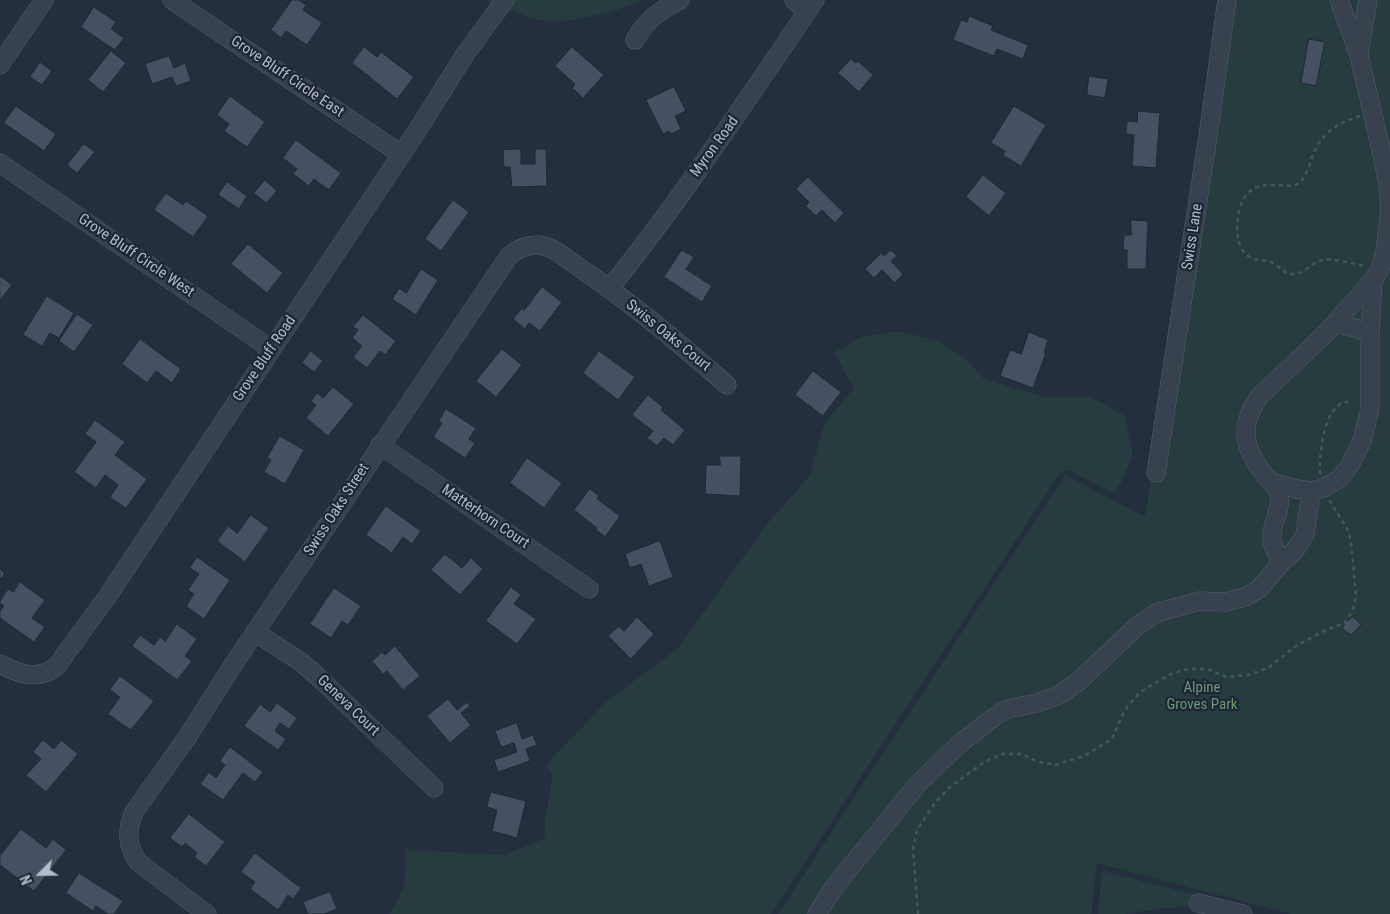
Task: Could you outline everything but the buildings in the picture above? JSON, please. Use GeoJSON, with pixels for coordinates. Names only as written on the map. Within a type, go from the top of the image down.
{"type":"FeatureCollection","features":[{"type":"Feature","properties":{"kind":"street"},"geometry":{"type":"LineString","coordinates":[[0,65],[44,0]]}},
{"type":"Feature","properties":{"kind":"street","name":"Grove Bluff Circle East"},"geometry":{"type":"LineString","coordinates":[[172,0],[402,154]]}},
{"type":"Feature","properties":{"kind":"street","name":"Grove Bluff Road"},"geometry":{"type":"LineString","coordinates":[[0,664],[26,675],[44,673],[56,666],[106,597],[402,154],[464,56],[505,0]]}},
{"type":"Feature","properties":{"kind":"street"},"geometry":{"type":"LineString","coordinates":[[635,40],[642,28],[652,17],[680,0]]}},
{"type":"Feature","properties":{"kind":"street","name":"Swiss Lane"},"geometry":{"type":"LineString","coordinates":[[1156,473],[1210,129],[1227,0]]}},
{"type":"Feature","properties":{"kind":"street"},"geometry":{"type":"LineString","coordinates":[[1274,483],[1297,489],[1317,489],[1339,479],[1350,465],[1362,441],[1370,408],[1370,334],[1376,274],[1385,251],[1390,210],[1388,184],[1382,154],[1359,55],[1339,0]]}},
{"type":"Feature","properties":{"kind":"street"},"geometry":{"type":"LineString","coordinates":[[1359,55],[1368,0]]}},
{"type":"Feature","properties":{"kind":"street","name":"Myron Road"},"geometry":{"type":"LineString","coordinates":[[609,289],[644,245],[772,65],[805,4]]}},
{"type":"Feature","properties":{"kind":"street","name":"Grove Bluff Circle West"},"geometry":{"type":"LineString","coordinates":[[0,163],[271,349]]}},
{"type":"Feature","properties":{"kind":"street","name":"Swiss Oaks Street"},"geometry":{"type":"LineString","coordinates":[[207,914],[142,866],[132,852],[128,841],[129,823],[134,812],[188,736],[380,445],[509,256],[527,246],[547,247],[609,289]]}},
{"type":"Feature","properties":{"kind":"street"},"geometry":{"type":"LineString","coordinates":[[1282,562],[1272,540],[1273,527],[1280,502],[1279,493],[1274,483],[1249,452],[1246,431],[1251,409],[1259,397],[1335,323],[1376,274]]}},
{"type":"Feature","properties":{"kind":"street","name":"Swiss Oaks Court"},"geometry":{"type":"LineString","coordinates":[[609,289],[674,338],[727,385]]}},
{"type":"Feature","properties":{"kind":"street"},"geometry":{"type":"LineString","coordinates":[[1335,323],[1370,334]]}},
{"type":"Feature","properties":{"kind":"street","name":"Matterhorn Court"},"geometry":{"type":"LineString","coordinates":[[380,445],[589,589]]}},
{"type":"Feature","properties":{"kind":"street"},"geometry":{"type":"LineString","coordinates":[[817,914],[835,886],[917,785],[958,745],[1007,709],[1037,703],[1057,696],[1078,682],[1136,627],[1156,613],[1200,601],[1224,602],[1245,597],[1259,589],[1295,550],[1305,536],[1317,489]]}},
{"type":"Feature","properties":{"kind":"street","name":"Geneva Court"},"geometry":{"type":"LineString","coordinates":[[255,632],[301,662],[434,788]]}},
{"type":"Feature","properties":{"kind":"street"},"geometry":{"type":"LineString","coordinates":[[1198,903],[1243,914]]}},
{"type":"Feature","properties":{"kind":"path"},"geometry":{"type":"LineString","coordinates":[[1372,113],[1343,122],[1331,128],[1322,138],[1314,152],[1308,169],[1299,183],[1290,187],[1270,184],[1258,187],[1248,193],[1237,214],[1238,239],[1246,255],[1256,261],[1266,260],[1276,264],[1284,272],[1293,274],[1304,271],[1324,260],[1376,274]]}},
{"type":"Feature","properties":{"kind":"path"},"geometry":{"type":"LineString","coordinates":[[918,914],[914,848],[917,830],[934,804],[950,787],[983,763],[1001,754],[1022,754],[1036,761],[1055,765],[1084,756],[1112,739],[1124,711],[1140,692],[1171,674],[1188,669],[1207,669],[1227,677],[1248,675],[1268,668],[1296,646],[1345,622],[1353,610],[1356,596],[1351,541],[1346,528],[1317,489],[1320,482],[1320,451],[1325,430],[1338,405],[1342,402],[1348,402]]}},
{"type":"Feature","properties":{"kind":"green space"},"geometry":{"type":"Polygon","coordinates":[[[486,0],[642,0],[620,9],[591,16],[563,21],[550,21],[526,16],[486,0]]]}},
{"type":"Feature","properties":{"kind":"green space","name":"Alpine Groves Park"},"geometry":{"type":"Polygon","coordinates":[[[1222,0],[1390,0],[1390,914],[1290,914],[1097,863],[1091,914],[778,914],[1065,475],[1145,517],[1222,0]]]}},
{"type":"Feature","properties":{"kind":"green space"},"geometry":{"type":"Polygon","coordinates":[[[899,331],[938,341],[967,360],[984,379],[1044,397],[1090,397],[1124,415],[1133,455],[1121,483],[1112,493],[1069,470],[1060,473],[771,914],[389,914],[400,897],[404,882],[405,847],[412,850],[505,855],[545,838],[545,818],[553,776],[546,765],[607,701],[678,648],[771,519],[810,476],[824,424],[854,388],[834,353],[861,337],[899,331]]]}},
{"type":"Feature","properties":{"kind":"green space"},"geometry":{"type":"Polygon","coordinates":[[[1102,871],[1204,897],[1191,906],[1125,914],[1098,914],[1102,871]]]}}]}
